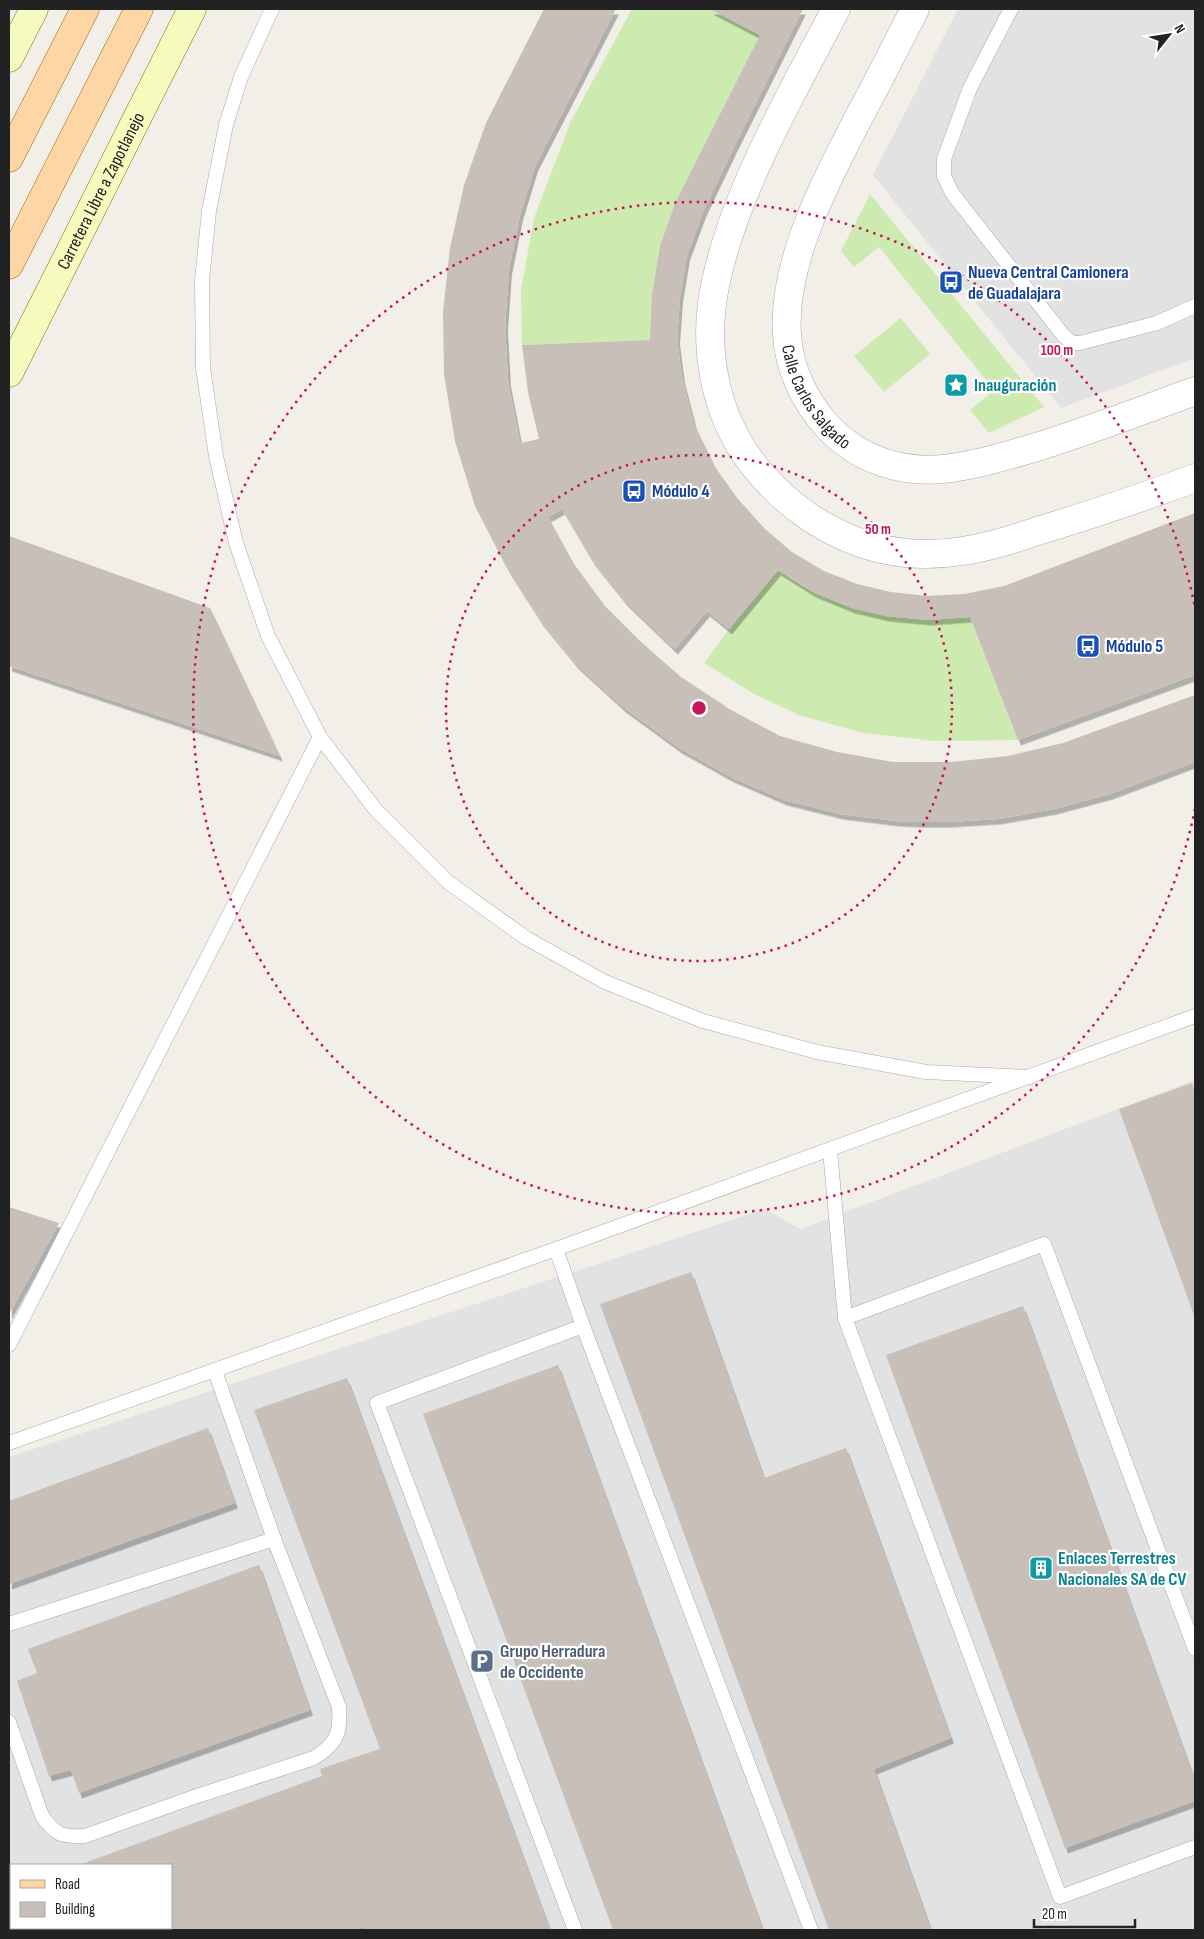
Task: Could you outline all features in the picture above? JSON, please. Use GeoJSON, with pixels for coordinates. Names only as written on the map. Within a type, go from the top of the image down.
{"type":"FeatureCollection","features":[{"type":"Feature","properties":{"kind":"main road"},"geometry":{"type":"LineString","coordinates":[[9,58],[34,9]]}},
{"type":"Feature","properties":{"kind":"main road"},"geometry":{"type":"LineString","coordinates":[[9,158],[84,9]]}},
{"type":"Feature","properties":{"kind":"main road"},"geometry":{"type":"LineString","coordinates":[[9,265],[139,9]]}},
{"type":"Feature","properties":{"kind":"main road","name":"Carretera Libre a Zapotlanejo"},"geometry":{"type":"LineString","coordinates":[[9,373],[192,9]]}},
{"type":"Feature","properties":{"kind":"street"},"geometry":{"type":"LineString","coordinates":[[836,9],[781,114],[749,184],[725,246],[715,282],[710,317],[712,362],[716,388],[728,422],[745,453],[767,482],[793,506],[823,526],[855,541],[890,551],[925,554],[961,552],[996,544],[1101,512],[1195,478]]}},
{"type":"Feature","properties":{"kind":"street","name":"Calle Carlos Salgado"},"geometry":{"type":"LineString","coordinates":[[915,9],[843,148],[813,213],[797,258],[788,306],[787,335],[790,360],[813,409],[833,432],[860,454],[884,464],[912,470],[941,469],[1000,458],[1066,438],[1195,391]]}},
{"type":"Feature","properties":{"kind":"lane"},"geometry":{"type":"LineString","coordinates":[[272,9],[241,77],[226,125],[209,210],[202,281],[203,368],[216,456],[236,543],[268,636],[320,738],[375,810],[448,882],[526,938],[605,982],[703,1021],[817,1052],[926,1072],[1030,1076]]}},
{"type":"Feature","properties":{"kind":"lane"},"geometry":{"type":"LineString","coordinates":[[1011,9],[970,88],[944,159],[944,176],[952,193],[1063,336],[1072,343],[1080,343],[1157,323],[1195,306]]}},
{"type":"Feature","properties":{"kind":"lane"},"geometry":{"type":"LineString","coordinates":[[9,1345],[320,738]]}},
{"type":"Feature","properties":{"kind":"lane"},"geometry":{"type":"LineString","coordinates":[[9,1443],[556,1249],[1195,1016]]}},
{"type":"Feature","properties":{"kind":"lane"},"geometry":{"type":"LineString","coordinates":[[830,1150],[845,1318],[1060,1897],[1195,1847]]}},
{"type":"Feature","properties":{"kind":"lane"},"geometry":{"type":"LineString","coordinates":[[845,1318],[1044,1244],[1195,1649]]}},
{"type":"Feature","properties":{"kind":"lane"},"geometry":{"type":"LineString","coordinates":[[556,1249],[583,1326],[810,1930]]}},
{"type":"Feature","properties":{"kind":"lane"},"geometry":{"type":"LineString","coordinates":[[575,1930],[377,1403],[583,1326]]}},
{"type":"Feature","properties":{"kind":"lane"},"geometry":{"type":"LineString","coordinates":[[9,1722],[42,1816],[49,1826],[59,1834],[72,1836],[85,1836],[191,1798],[314,1758],[328,1749],[338,1737],[340,1723],[339,1707],[274,1539],[215,1371]]}},
{"type":"Feature","properties":{"kind":"lane"},"geometry":{"type":"LineString","coordinates":[[9,1624],[274,1539]]}},
{"type":"Feature","properties":{"kind":"green space"},"geometry":{"type":"Polygon","coordinates":[[[632,9],[710,9],[760,35],[676,201],[650,340],[522,345],[521,290],[534,218],[571,121],[632,9]]]}},
{"type":"Feature","properties":{"kind":"green space"},"geometry":{"type":"Polygon","coordinates":[[[870,194],[1044,407],[989,433],[970,410],[994,390],[879,247],[854,267],[841,251],[870,194]]]}},
{"type":"Feature","properties":{"kind":"green space"},"geometry":{"type":"Polygon","coordinates":[[[901,318],[930,354],[884,392],[854,356],[901,318]]]}},
{"type":"Feature","properties":{"kind":"green space"},"geometry":{"type":"Polygon","coordinates":[[[778,570],[814,592],[872,612],[929,618],[970,617],[1018,740],[935,741],[863,733],[799,715],[754,694],[704,663],[729,629],[778,570]]]}},
{"type":"Feature","properties":{"kind":"shaded area"},"geometry":{"type":"Polygon","coordinates":[[[958,9],[1195,9],[1195,358],[1061,408],[873,175],[958,9]]]}},
{"type":"Feature","properties":{"kind":"shaded area","name":"Grupo Herradura de Occidente"},"geometry":{"type":"Polygon","coordinates":[[[1195,1080],[1195,1930],[9,1930],[9,1457],[765,1209],[800,1229],[1195,1080]]]}},
{"type":"Feature","properties":{"kind":"building"},"geometry":{"type":"Polygon","coordinates":[[[544,9],[616,9],[535,166],[520,215],[509,269],[505,325],[508,381],[520,443],[539,439],[528,392],[522,345],[650,340],[652,295],[660,246],[676,201],[760,35],[710,9],[803,9],[703,212],[687,255],[680,297],[677,339],[682,378],[694,424],[715,467],[738,499],[765,529],[792,552],[824,571],[857,584],[891,592],[927,596],[964,594],[1004,586],[1195,513],[1195,675],[1018,740],[970,617],[928,620],[886,616],[852,608],[813,592],[778,570],[729,629],[707,611],[675,649],[625,601],[592,560],[562,509],[548,517],[574,564],[605,606],[640,641],[681,677],[731,710],[780,736],[837,752],[893,762],[952,762],[1008,756],[1063,743],[1195,695],[1195,762],[1110,794],[1054,809],[998,819],[918,822],[840,814],[784,800],[731,777],[679,748],[623,707],[576,664],[540,620],[508,570],[475,506],[455,441],[444,374],[443,312],[450,248],[464,185],[486,123],[544,9]]]}},
{"type":"Feature","properties":{"kind":"building"},"geometry":{"type":"Polygon","coordinates":[[[9,536],[210,608],[280,756],[9,666],[9,536]]]}},
{"type":"Feature","properties":{"kind":"building"},"geometry":{"type":"Polygon","coordinates":[[[1192,1083],[1195,1094],[1195,1318],[1119,1109],[1192,1083]]]}},
{"type":"Feature","properties":{"kind":"building"},"geometry":{"type":"Polygon","coordinates":[[[9,1207],[59,1223],[9,1314],[9,1207]]]}},
{"type":"Feature","properties":{"kind":"building"},"geometry":{"type":"Polygon","coordinates":[[[691,1272],[764,1478],[846,1448],[951,1738],[874,1769],[931,1930],[829,1930],[600,1304],[691,1272]]]}},
{"type":"Feature","properties":{"kind":"building","name":"Enlaces Terrestres Nacionales SA de CV"},"geometry":{"type":"Polygon","coordinates":[[[1023,1306],[1195,1781],[1195,1801],[1065,1848],[886,1355],[1023,1306]]]}},
{"type":"Feature","properties":{"kind":"building"},"geometry":{"type":"Polygon","coordinates":[[[558,1365],[763,1930],[613,1930],[423,1414],[558,1365]]]}},
{"type":"Feature","properties":{"kind":"building"},"geometry":{"type":"Polygon","coordinates":[[[347,1378],[550,1930],[365,1930],[364,1927],[356,1930],[9,1930],[10,1866],[10,1929],[172,1929],[172,1864],[82,1864],[322,1776],[320,1769],[380,1749],[254,1410],[347,1378]]]}},
{"type":"Feature","properties":{"kind":"building"},"geometry":{"type":"Polygon","coordinates":[[[208,1428],[235,1503],[9,1584],[9,1501],[208,1428]]]}},
{"type":"Feature","properties":{"kind":"building"},"geometry":{"type":"Polygon","coordinates":[[[259,1565],[310,1710],[79,1793],[71,1770],[49,1776],[17,1681],[37,1673],[28,1649],[259,1565]]]}},
{"type":"Feature","properties":{"kind":"place","name":"Nueva Central Camionera de Guadalajara"},"geometry":{"type":"Point","coordinates":[951,282]}},
{"type":"Feature","properties":{"kind":"place","name":"Inauguración"},"geometry":{"type":"Point","coordinates":[956,385]}},
{"type":"Feature","properties":{"kind":"place","name":"Módulo 4"},"geometry":{"type":"Point","coordinates":[634,491]}},
{"type":"Feature","properties":{"kind":"place","name":"Módulo 5"},"geometry":{"type":"Point","coordinates":[1088,646]}},
{"type":"Feature","properties":{"kind":"place","name":"Enlaces Terrestres Nacionales SA de CV"},"geometry":{"type":"Point","coordinates":[1041,1568]}},
{"type":"Feature","properties":{"kind":"place","name":"Grupo Herradura de Occidente"},"geometry":{"type":"Point","coordinates":[482,1661]}}]}
